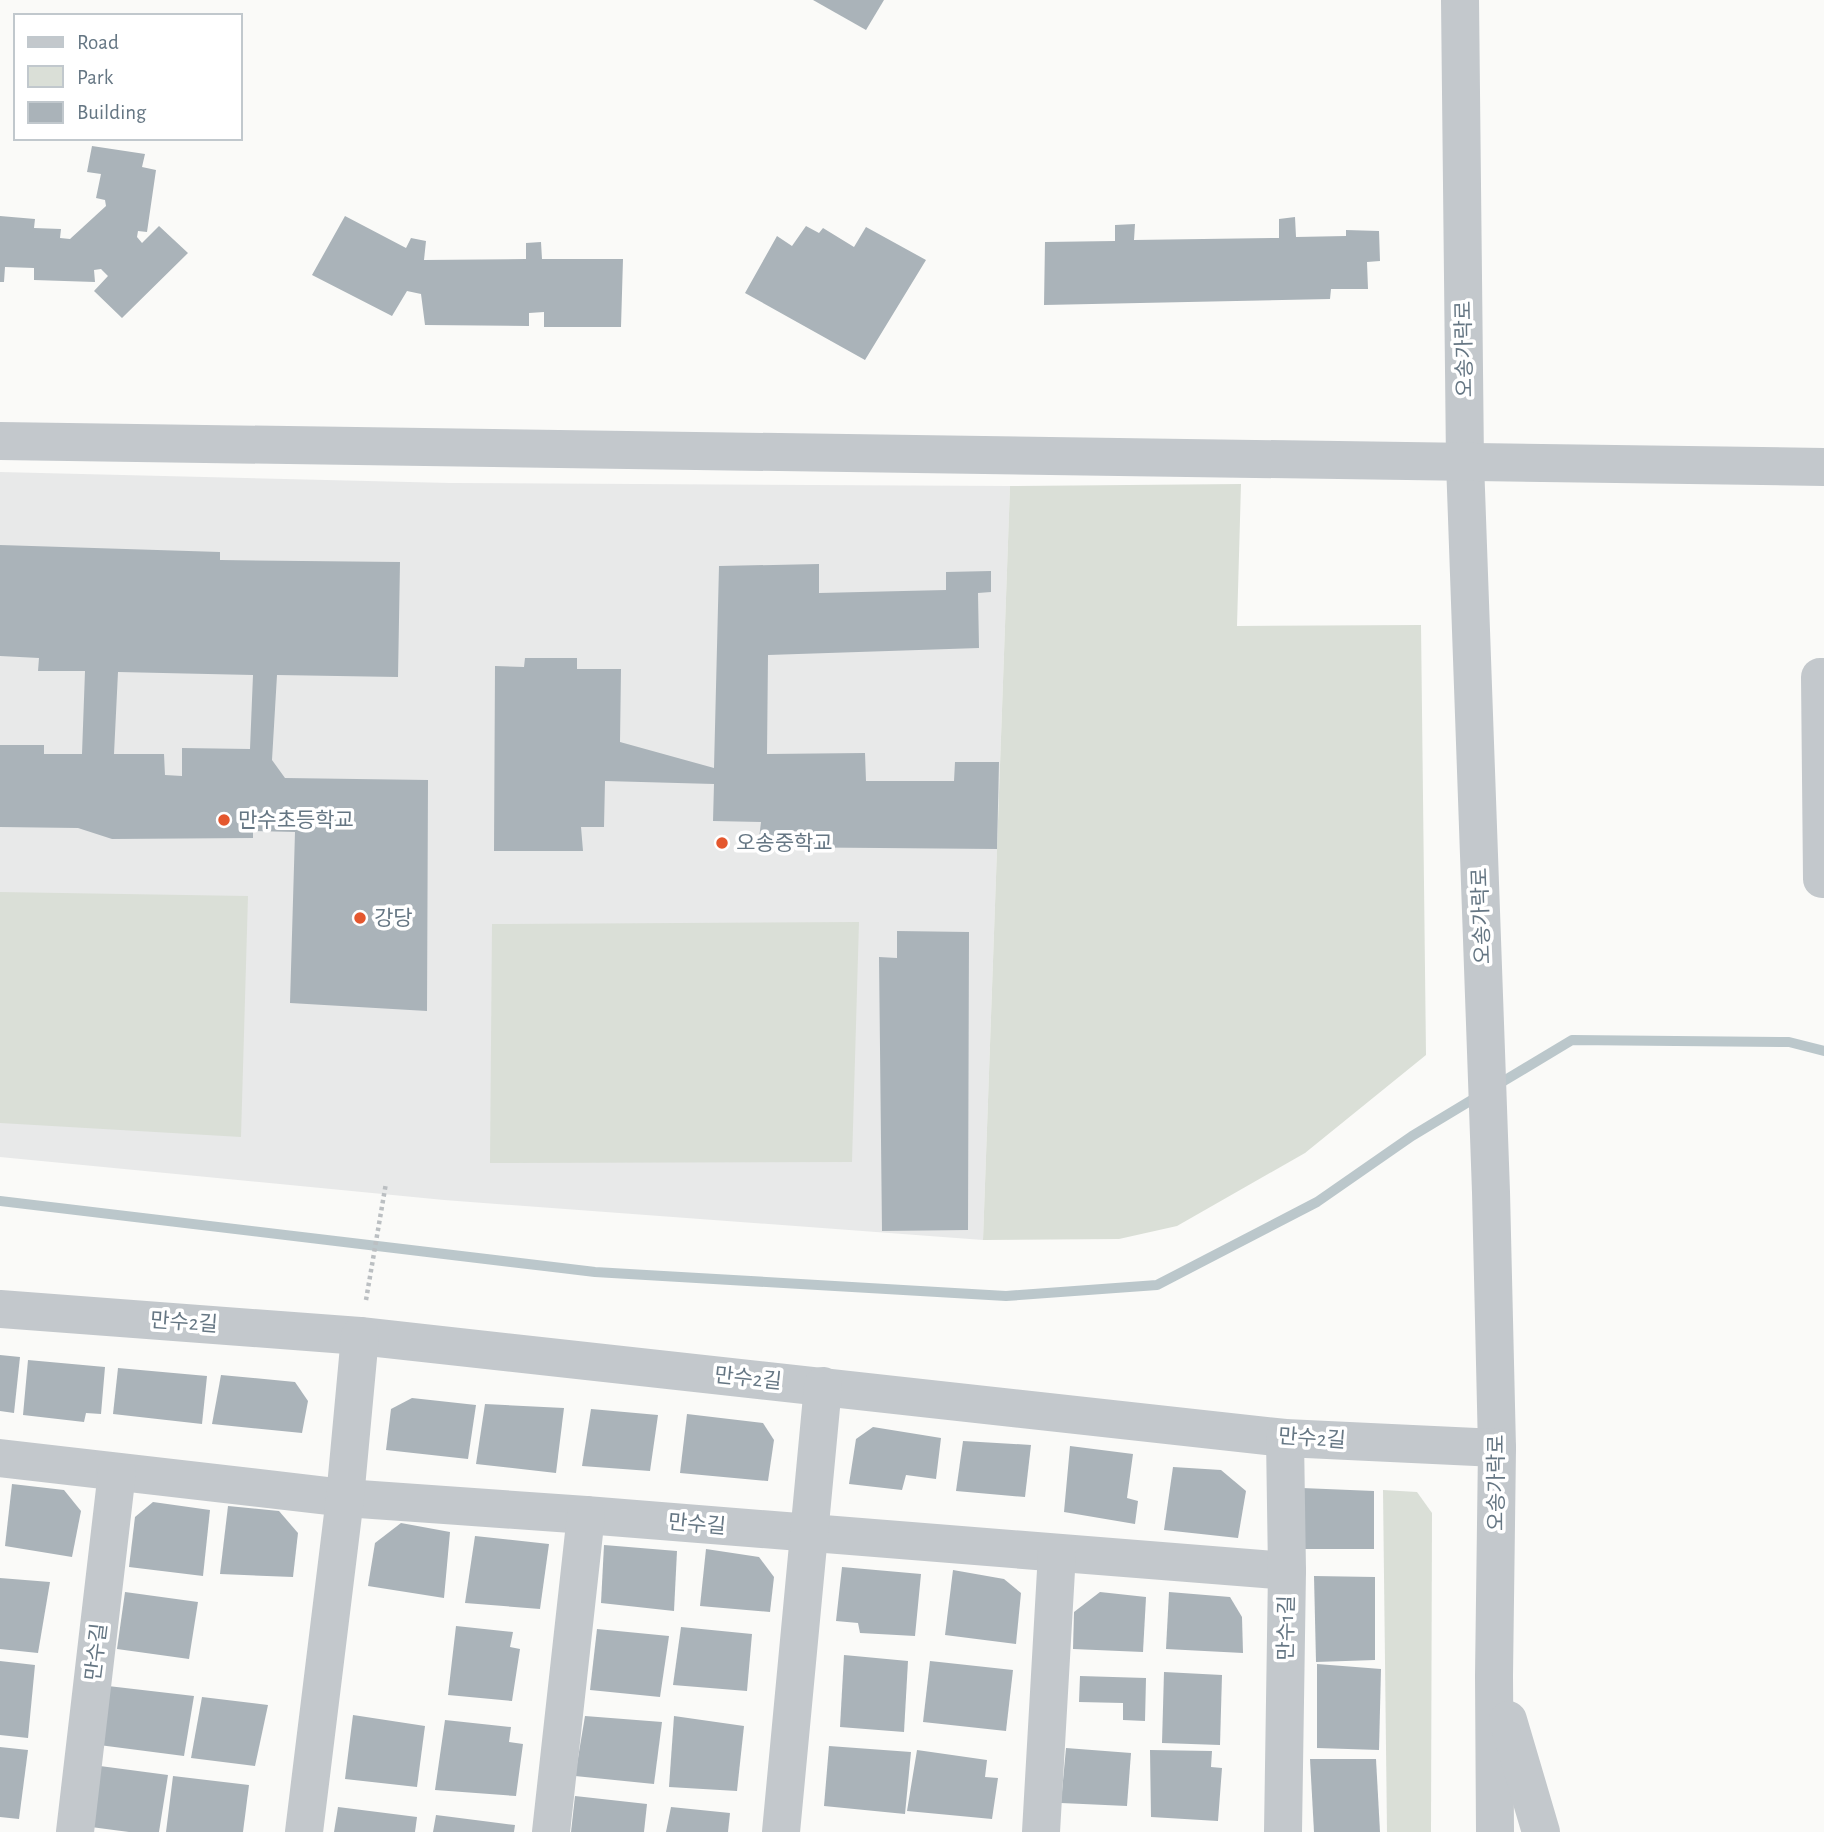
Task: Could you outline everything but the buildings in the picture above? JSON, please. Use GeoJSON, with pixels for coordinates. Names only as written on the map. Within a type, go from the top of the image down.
{"type":"FeatureCollection","features":[{"type":"Feature","properties":{"kind":"street","name":"오송가락로"},"geometry":{"type":"LineString","coordinates":[[1460,0],[1465,462],[1491,1192],[1497,1448],[1494,1676],[1496,1832]]}},
{"type":"Feature","properties":{"kind":"street"},"geometry":{"type":"LineString","coordinates":[[0,441],[1824,467]]}},
{"type":"Feature","properties":{"kind":"street"},"geometry":{"type":"LineString","coordinates":[[1824,677],[1820,677],[1824,879]]}},
{"type":"Feature","properties":{"kind":"street","name":"만수2길"},"geometry":{"type":"LineString","coordinates":[[0,1309],[360,1336],[1285,1437],[1497,1448]]}},
{"type":"Feature","properties":{"kind":"street"},"geometry":{"type":"LineString","coordinates":[[304,1832],[345,1498],[360,1336]]}},
{"type":"Feature","properties":{"kind":"street"},"geometry":{"type":"LineString","coordinates":[[781,1832],[823,1386]]}},
{"type":"Feature","properties":{"kind":"street"},"geometry":{"type":"LineString","coordinates":[[1285,1437],[1287,1571]]}},
{"type":"Feature","properties":{"kind":"street","name":"만수길"},"geometry":{"type":"LineString","coordinates":[[0,1458],[345,1498],[809,1533]]}},
{"type":"Feature","properties":{"kind":"street","name":"만수길"},"geometry":{"type":"LineString","coordinates":[[75,1832],[117,1472]]}},
{"type":"Feature","properties":{"kind":"street"},"geometry":{"type":"LineString","coordinates":[[551,1832],[586,1515]]}},
{"type":"Feature","properties":{"kind":"street","name":"만수1길"},"geometry":{"type":"LineString","coordinates":[[809,1533],[1287,1571],[1283,1832]]}},
{"type":"Feature","properties":{"kind":"street"},"geometry":{"type":"LineString","coordinates":[[1041,1832],[1057,1553]]}},
{"type":"Feature","properties":{"kind":"street"},"geometry":{"type":"LineString","coordinates":[[1494,1676],[1541,1832]]}},
{"type":"Feature","properties":{"kind":"path"},"geometry":{"type":"LineString","coordinates":[[360,1336],[386,1183]]}},
{"type":"Feature","properties":{"kind":"shaded area"},"geometry":{"type":"Polygon","coordinates":[[[0,472],[450,483],[1010,486],[983,1240],[444,1200],[0,1157],[0,472]]]}},
{"type":"Feature","properties":{"kind":"green space"},"geometry":{"type":"Polygon","coordinates":[[[1241,484],[1237,626],[1421,625],[1426,1055],[1305,1153],[1177,1226],[1119,1239],[983,1240],[1010,486],[1241,484]]]}},
{"type":"Feature","properties":{"kind":"green space"},"geometry":{"type":"Polygon","coordinates":[[[0,892],[248,896],[241,1137],[0,1123],[0,892]]]}},
{"type":"Feature","properties":{"kind":"green space"},"geometry":{"type":"Polygon","coordinates":[[[859,922],[852,1162],[490,1163],[492,924],[859,922]]]}},
{"type":"Feature","properties":{"kind":"green space"},"geometry":{"type":"Polygon","coordinates":[[[1383,1490],[1417,1492],[1432,1513],[1431,1832],[1387,1832],[1383,1490]]]}},
{"type":"Feature","properties":{"kind":"waterway"},"geometry":{"type":"LineString","coordinates":[[1497,1085],[1572,1040],[1789,1042],[1824,1051]]}},
{"type":"Feature","properties":{"kind":"waterway"},"geometry":{"type":"LineString","coordinates":[[0,1201],[595,1272],[1006,1296],[1157,1285],[1317,1202],[1412,1136],[1480,1095]]}},
{"type":"Feature","properties":{"kind":"place","name":"만수초등학교"},"geometry":{"type":"Point","coordinates":[224,820]}},
{"type":"Feature","properties":{"kind":"place","name":"오송중학교"},"geometry":{"type":"Point","coordinates":[722,843]}},
{"type":"Feature","properties":{"kind":"place","name":"강당"},"geometry":{"type":"Point","coordinates":[360,918]}}]}
